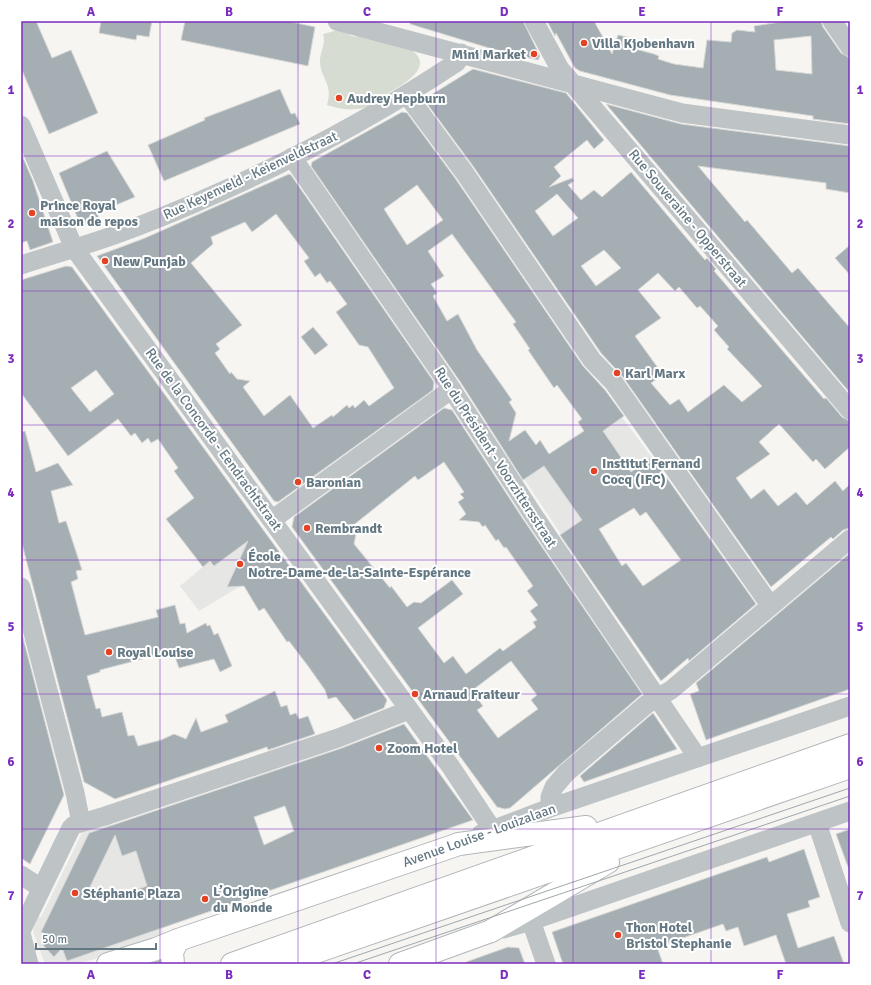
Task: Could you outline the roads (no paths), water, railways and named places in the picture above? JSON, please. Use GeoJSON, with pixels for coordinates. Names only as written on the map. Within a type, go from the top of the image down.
{"type":"FeatureCollection","features":[{"type":"Feature","properties":{"kind":"main road"},"geometry":{"type":"LineString","coordinates":[[787,779],[850,732]]}},
{"type":"Feature","properties":{"kind":"main road"},"geometry":{"type":"LineString","coordinates":[[787,779],[850,745]]}},
{"type":"Feature","properties":{"kind":"main road"},"geometry":{"type":"LineString","coordinates":[[232,964],[647,827],[787,779],[850,767]]}},
{"type":"Feature","properties":{"kind":"main road"},"geometry":{"type":"LineString","coordinates":[[787,779],[850,782]]}},
{"type":"Feature","properties":{"kind":"main road"},"geometry":{"type":"LineString","coordinates":[[459,844],[577,829],[614,820],[647,827]]}},
{"type":"Feature","properties":{"kind":"main road"},"geometry":{"type":"LineString","coordinates":[[400,964],[434,958],[491,931],[647,827]]}},
{"type":"Feature","properties":{"kind":"main road"},"geometry":{"type":"LineString","coordinates":[[281,964],[647,827]]}},
{"type":"Feature","properties":{"kind":"main road","name":"Avenue Louise - Louizalaan"},"geometry":{"type":"LineString","coordinates":[[108,964],[156,949],[178,940],[459,844]]}},
{"type":"Feature","properties":{"kind":"main road"},"geometry":{"type":"LineString","coordinates":[[161,962],[172,952],[178,940]]}},
{"type":"Feature","properties":{"kind":"street"},"geometry":{"type":"LineString","coordinates":[[337,21],[682,113],[850,135]]}},
{"type":"Feature","properties":{"kind":"street","name":"Rue Souveraine - Opperstraat"},"geometry":{"type":"LineString","coordinates":[[534,21],[560,69],[850,410]]}},
{"type":"Feature","properties":{"kind":"street"},"geometry":{"type":"LineString","coordinates":[[832,21],[850,47]]}},
{"type":"Feature","properties":{"kind":"street","name":"Rue Keyenveld - Keienveldstraat"},"geometry":{"type":"LineString","coordinates":[[21,265],[130,230],[196,203],[292,157],[344,131],[407,95],[457,62],[461,53]]}},
{"type":"Feature","properties":{"kind":"street"},"geometry":{"type":"LineString","coordinates":[[407,95],[464,172],[592,360],[614,383],[770,604]]}},
{"type":"Feature","properties":{"kind":"street","name":"Rue de la Concorde - Eendrachtstraat"},"geometry":{"type":"LineString","coordinates":[[21,125],[74,248],[273,519],[451,767],[492,829]]}},
{"type":"Feature","properties":{"kind":"street","name":"Rue du Président - Voorzittersstraat"},"geometry":{"type":"LineString","coordinates":[[292,157],[452,389],[532,513],[698,758]]}},
{"type":"Feature","properties":{"kind":"street"},"geometry":{"type":"LineString","coordinates":[[273,519],[452,389]]}},
{"type":"Feature","properties":{"kind":"street"},"geometry":{"type":"LineString","coordinates":[[550,808],[550,797],[552,792],[566,773],[647,704],[671,690],[770,604],[850,539]]}},
{"type":"Feature","properties":{"kind":"street"},"geometry":{"type":"LineString","coordinates":[[21,587],[75,793],[81,823]]}},
{"type":"Feature","properties":{"kind":"street","name":"Avenue Louise - Louizalaan"},"geometry":{"type":"LineString","coordinates":[[459,844],[492,829],[550,808],[850,706]]}},
{"type":"Feature","properties":{"kind":"street"},"geometry":{"type":"LineString","coordinates":[[29,964],[21,932],[71,828],[81,823],[338,738],[409,710]]}},
{"type":"Feature","properties":{"kind":"street"},"geometry":{"type":"LineString","coordinates":[[491,931],[531,921],[850,811]]}},
{"type":"Feature","properties":{"kind":"street"},"geometry":{"type":"LineString","coordinates":[[817,823],[850,922]]}},
{"type":"Feature","properties":{"kind":"street"},"geometry":{"type":"LineString","coordinates":[[21,875],[41,888]]}},
{"type":"Feature","properties":{"kind":"street"},"geometry":{"type":"LineString","coordinates":[[531,921],[546,964]]}},
{"type":"Feature","properties":{"kind":"tram line"},"geometry":{"type":"LineString","coordinates":[[332,964],[850,788]]}},
{"type":"Feature","properties":{"kind":"tram line"},"geometry":{"type":"LineString","coordinates":[[353,964],[850,796]]}},
{"type":"Feature","properties":{"kind":"place","name":"Villa Kjobenhavn"},"geometry":{"type":"Point","coordinates":[584,43]}},
{"type":"Feature","properties":{"kind":"place","name":"Mini Market"},"geometry":{"type":"Point","coordinates":[534,54]}},
{"type":"Feature","properties":{"kind":"place","name":"Audrey Hepburn"},"geometry":{"type":"Point","coordinates":[339,98]}},
{"type":"Feature","properties":{"kind":"place","name":"Prince Royal maison de repos"},"geometry":{"type":"Point","coordinates":[32,213]}},
{"type":"Feature","properties":{"kind":"place","name":"New Punjab"},"geometry":{"type":"Point","coordinates":[105,261]}},
{"type":"Feature","properties":{"kind":"place","name":"Karl Marx"},"geometry":{"type":"Point","coordinates":[617,373]}},
{"type":"Feature","properties":{"kind":"place","name":"Institut Fernand Cocq (IFC)"},"geometry":{"type":"Point","coordinates":[594,471]}},
{"type":"Feature","properties":{"kind":"place","name":"Baronian"},"geometry":{"type":"Point","coordinates":[298,482]}},
{"type":"Feature","properties":{"kind":"place","name":"Rembrandt"},"geometry":{"type":"Point","coordinates":[307,528]}},
{"type":"Feature","properties":{"kind":"place","name":"École Notre-Dame-de-la-Sainte-Espérance"},"geometry":{"type":"Point","coordinates":[240,564]}},
{"type":"Feature","properties":{"kind":"place","name":"Royal Louise"},"geometry":{"type":"Point","coordinates":[109,652]}},
{"type":"Feature","properties":{"kind":"place","name":"Arnaud Fraiteur"},"geometry":{"type":"Point","coordinates":[415,694]}},
{"type":"Feature","properties":{"kind":"place","name":"Zoom Hotel"},"geometry":{"type":"Point","coordinates":[379,748]}},
{"type":"Feature","properties":{"kind":"place","name":"Stéphanie Plaza"},"geometry":{"type":"Point","coordinates":[75,893]}},
{"type":"Feature","properties":{"kind":"place","name":"L’Origine du Monde"},"geometry":{"type":"Point","coordinates":[205,899]}},
{"type":"Feature","properties":{"kind":"place","name":"Thon Hotel Bristol Stephanie"},"geometry":{"type":"Point","coordinates":[618,935]}}]}
